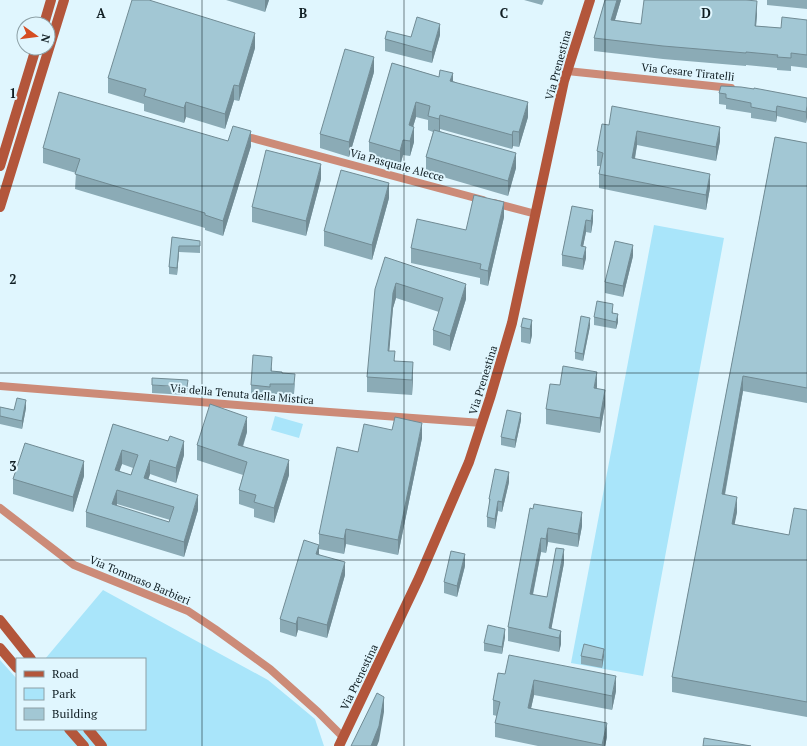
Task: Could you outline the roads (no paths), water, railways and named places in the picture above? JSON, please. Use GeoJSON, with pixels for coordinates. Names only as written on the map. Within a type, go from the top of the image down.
{"type":"FeatureCollection","features":[{"type":"Feature","properties":{"kind":"street"},"geometry":{"type":"LineString","coordinates":[[46,16],[51,0]]}},
{"type":"Feature","properties":{"kind":"street"},"geometry":{"type":"LineString","coordinates":[[0,207],[64,0]]}},
{"type":"Feature","properties":{"kind":"street","name":"Via Prenestina"},"geometry":{"type":"LineString","coordinates":[[341,742],[419,578],[469,462],[496,379],[512,323],[567,71],[590,0]]}},
{"type":"Feature","properties":{"kind":"street"},"geometry":{"type":"LineString","coordinates":[[0,166],[34,56]]}},
{"type":"Feature","properties":{"kind":"street","name":"Via Cesare Tiratelli"},"geometry":{"type":"LineString","coordinates":[[567,71],[743,89]]}},
{"type":"Feature","properties":{"kind":"street","name":"Via Pasquale Alecce"},"geometry":{"type":"LineString","coordinates":[[252,138],[536,214]]}},
{"type":"Feature","properties":{"kind":"street","name":"Via della Tenuta della Mistica"},"geometry":{"type":"LineString","coordinates":[[4,386],[482,423]]}},
{"type":"Feature","properties":{"kind":"street","name":"Via Tommaso Barbieri"},"geometry":{"type":"LineString","coordinates":[[0,508],[74,565],[188,611],[215,629],[270,669],[318,712],[341,742]]}},
{"type":"Feature","properties":{"kind":"street"},"geometry":{"type":"LineString","coordinates":[[0,620],[30,658]]}},
{"type":"Feature","properties":{"kind":"street"},"geometry":{"type":"LineString","coordinates":[[0,648],[16,667]]}},
{"type":"Feature","properties":{"kind":"street"},"geometry":{"type":"LineString","coordinates":[[71,730],[84,746]]}},
{"type":"Feature","properties":{"kind":"street"},"geometry":{"type":"LineString","coordinates":[[89,730],[102,746]]}}]}
